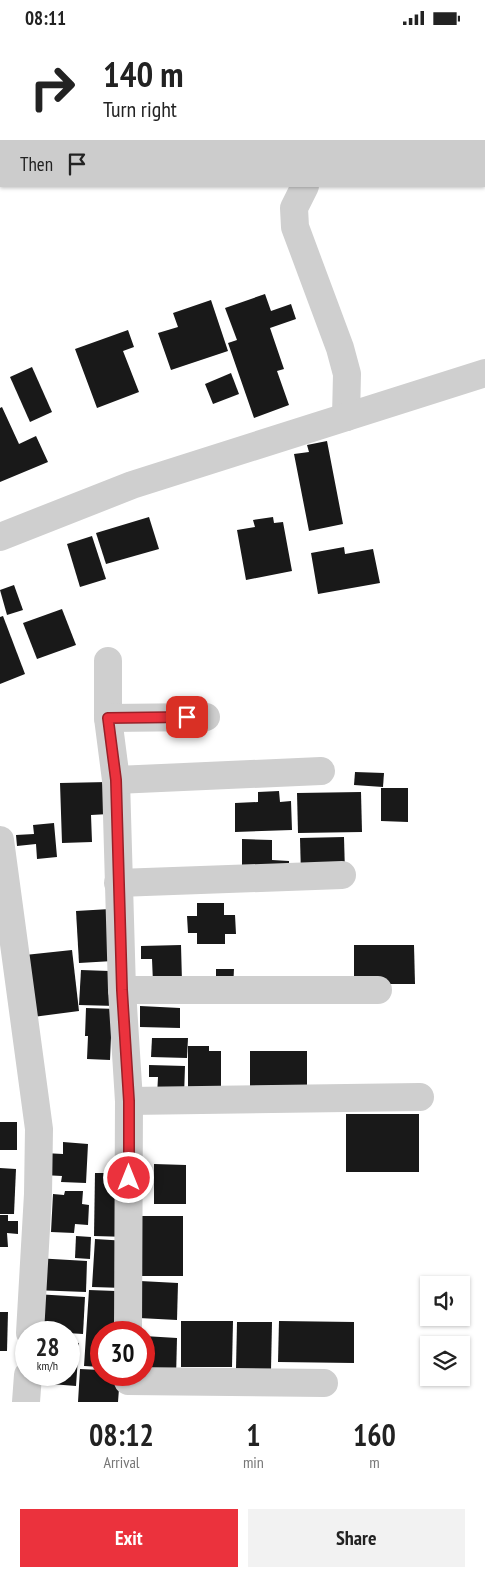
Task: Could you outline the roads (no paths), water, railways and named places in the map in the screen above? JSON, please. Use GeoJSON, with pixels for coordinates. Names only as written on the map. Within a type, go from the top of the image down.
{"type":"FeatureCollection","features":[{"type":"Feature","properties":{"kind":"street"},"geometry":{"type":"LineString","coordinates":[[304,187],[294,208],[296,227],[340,348],[347,374],[346,417]]}},
{"type":"Feature","properties":{"kind":"street"},"geometry":{"type":"LineString","coordinates":[[0,537],[132,485],[485,373]]}},
{"type":"Feature","properties":{"kind":"street"},"geometry":{"type":"LineString","coordinates":[[108,661],[108,718],[116,780],[122,990],[129,1101],[128,1321]]}},
{"type":"Feature","properties":{"kind":"street"},"geometry":{"type":"LineString","coordinates":[[108,718],[206,717]]}},
{"type":"Feature","properties":{"kind":"street"},"geometry":{"type":"LineString","coordinates":[[116,780],[321,771]]}},
{"type":"Feature","properties":{"kind":"street"},"geometry":{"type":"LineString","coordinates":[[0,840],[39,1129],[38,1194],[31,1321]]}},
{"type":"Feature","properties":{"kind":"street"},"geometry":{"type":"LineString","coordinates":[[118,883],[342,875]]}},
{"type":"Feature","properties":{"kind":"street"},"geometry":{"type":"LineString","coordinates":[[122,990],[378,990]]}},
{"type":"Feature","properties":{"kind":"street"},"geometry":{"type":"LineString","coordinates":[[129,1101],[420,1097]]}},
{"type":"Feature","properties":{"kind":"street"},"geometry":{"type":"LineString","coordinates":[[155,1386],[324,1383]]}},
{"type":"Feature","properties":{"kind":"street"},"geometry":{"type":"LineString","coordinates":[[26,1402],[27,1386]]}}]}
